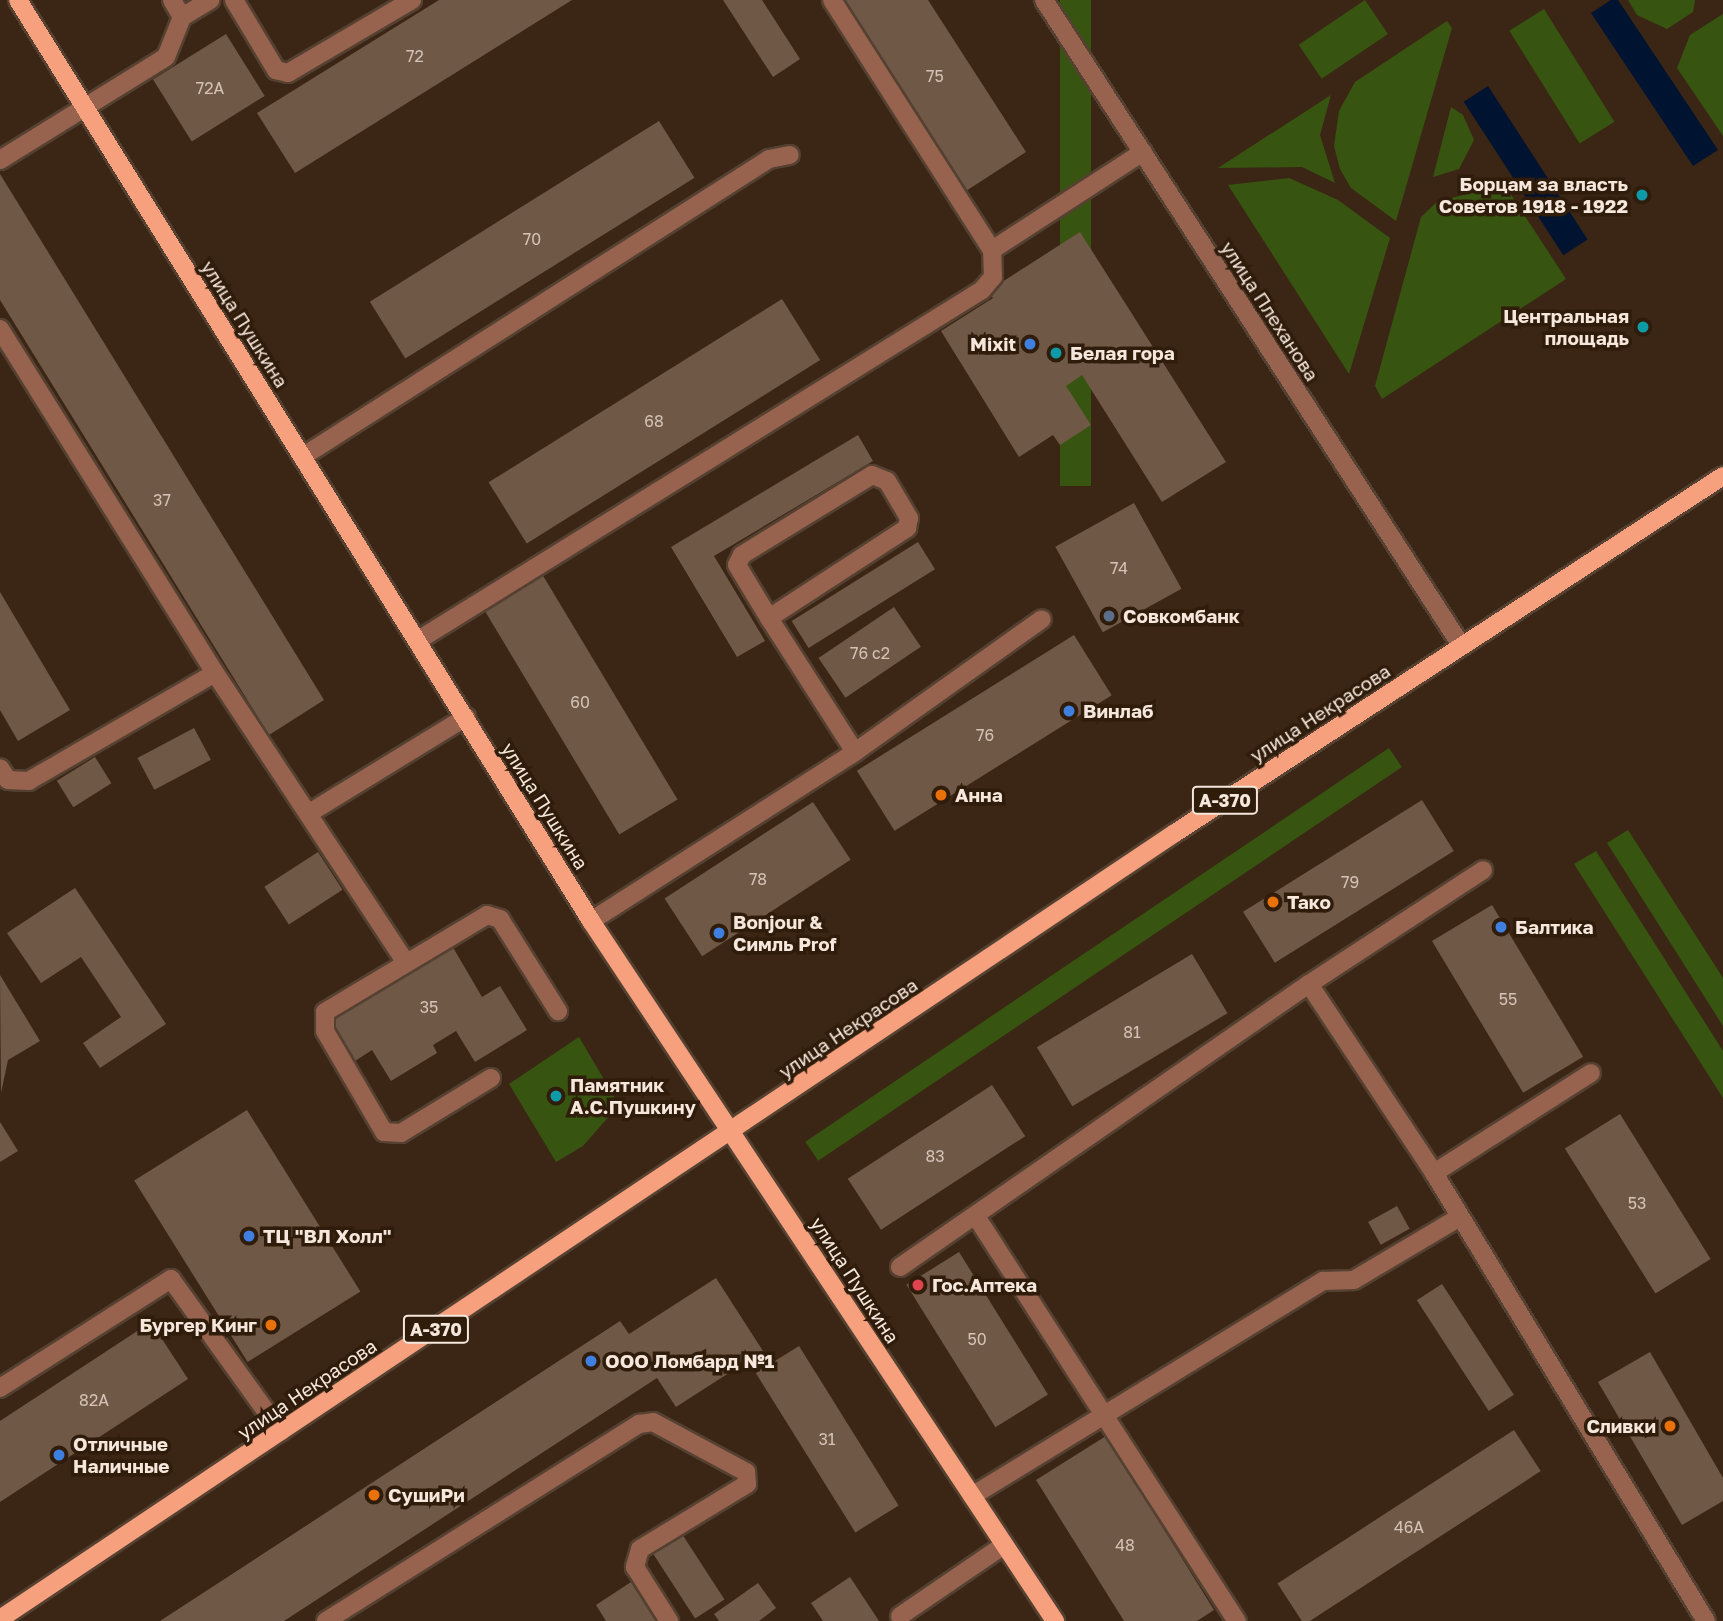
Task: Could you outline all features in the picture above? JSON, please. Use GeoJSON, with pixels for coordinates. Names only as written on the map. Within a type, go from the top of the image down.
{"type":"FeatureCollection","features":[{"type":"Feature","properties":{"kind":"main road","name":"улица Пушкина"},"geometry":{"type":"LineString","coordinates":[[18,0],[591,921],[1051,1619]]}},
{"type":"Feature","properties":{"kind":"main road","name":"улица Некрасова"},"geometry":{"type":"LineString","coordinates":[[0,1619],[1461,645],[1723,475]]}},
{"type":"Feature","properties":{"kind":"street"},"geometry":{"type":"LineString","coordinates":[[172,0],[182,17]]}},
{"type":"Feature","properties":{"kind":"street"},"geometry":{"type":"LineString","coordinates":[[0,160],[166,57],[182,17],[209,0]]}},
{"type":"Feature","properties":{"kind":"street"},"geometry":{"type":"LineString","coordinates":[[234,0],[276,70],[288,73],[412,0]]}},
{"type":"Feature","properties":{"kind":"street"},"geometry":{"type":"LineString","coordinates":[[417,640],[982,290],[993,277],[992,250],[832,0]]}},
{"type":"Feature","properties":{"kind":"street","name":"улица Плеханова"},"geometry":{"type":"LineString","coordinates":[[1044,0],[1461,645]]}},
{"type":"Feature","properties":{"kind":"street"},"geometry":{"type":"LineString","coordinates":[[992,250],[1143,152]]}},
{"type":"Feature","properties":{"kind":"street"},"geometry":{"type":"LineString","coordinates":[[302,457],[769,159],[790,155]]}},
{"type":"Feature","properties":{"kind":"street"},"geometry":{"type":"LineString","coordinates":[[0,329],[268,759],[312,812],[407,963]]}},
{"type":"Feature","properties":{"kind":"street"},"geometry":{"type":"LineString","coordinates":[[769,618],[907,528],[909,518],[887,481],[872,475],[742,555],[737,565],[769,618],[855,752]]}},
{"type":"Feature","properties":{"kind":"street"},"geometry":{"type":"LineString","coordinates":[[591,921],[855,752],[1041,618]]}},
{"type":"Feature","properties":{"kind":"street"},"geometry":{"type":"LineString","coordinates":[[0,768],[8,780],[29,781],[215,673]]}},
{"type":"Feature","properties":{"kind":"street"},"geometry":{"type":"LineString","coordinates":[[312,812],[466,717]]}},
{"type":"Feature","properties":{"kind":"street"},"geometry":{"type":"LineString","coordinates":[[900,1267],[977,1218],[1309,984],[1483,870]]}},
{"type":"Feature","properties":{"kind":"street"},"geometry":{"type":"LineString","coordinates":[[491,1078],[401,1133],[384,1132],[325,1031],[325,1012],[487,915],[500,919],[558,1011]]}},
{"type":"Feature","properties":{"kind":"street"},"geometry":{"type":"LineString","coordinates":[[1309,984],[1434,1173],[1706,1621]]}},
{"type":"Feature","properties":{"kind":"street"},"geometry":{"type":"LineString","coordinates":[[1434,1173],[1591,1073]]}},
{"type":"Feature","properties":{"kind":"street"},"geometry":{"type":"LineString","coordinates":[[972,1496],[1107,1416],[1323,1281],[1354,1280],[1460,1217]]}},
{"type":"Feature","properties":{"kind":"street"},"geometry":{"type":"LineString","coordinates":[[977,1218],[1237,1621]]}},
{"type":"Feature","properties":{"kind":"street"},"geometry":{"type":"LineString","coordinates":[[0,1388],[171,1279],[281,1432]]}},
{"type":"Feature","properties":{"kind":"street"},"geometry":{"type":"LineString","coordinates":[[326,1621],[639,1424],[653,1422],[746,1472],[747,1484],[639,1549],[635,1567],[669,1621]]}},
{"type":"Feature","properties":{"kind":"street"},"geometry":{"type":"LineString","coordinates":[[900,1616],[1004,1545]]}},
{"type":"Feature","properties":{"kind":"green space"},"geometry":{"type":"Polygon","coordinates":[[[1060,0],[1091,0],[1091,486],[1060,486],[1060,0]]]}},
{"type":"Feature","properties":{"kind":"green space"},"geometry":{"type":"Polygon","coordinates":[[[1365,0],[1388,34],[1322,79],[1299,45],[1365,0]]]}},
{"type":"Feature","properties":{"kind":"green space"},"geometry":{"type":"Polygon","coordinates":[[[1628,0],[1695,0],[1693,12],[1667,29],[1637,15],[1628,0]]]}},
{"type":"Feature","properties":{"kind":"green space"},"geometry":{"type":"Polygon","coordinates":[[[1544,9],[1614,122],[1580,144],[1509,31],[1544,9]]]}},
{"type":"Feature","properties":{"kind":"green space"},"geometry":{"type":"Polygon","coordinates":[[[1723,14],[1723,136],[1677,68],[1690,35],[1723,14]]]}},
{"type":"Feature","properties":{"kind":"green space"},"geometry":{"type":"Polygon","coordinates":[[[1447,21],[1452,28],[1396,221],[1351,188],[1340,169],[1334,146],[1339,111],[1355,82],[1447,21]]]}},
{"type":"Feature","properties":{"kind":"green space"},"geometry":{"type":"Polygon","coordinates":[[[1331,95],[1320,135],[1335,183],[1302,167],[1218,168],[1331,95]]]}},
{"type":"Feature","properties":{"kind":"green space"},"geometry":{"type":"Polygon","coordinates":[[[1451,107],[1463,115],[1474,140],[1459,169],[1433,177],[1451,107]]]}},
{"type":"Feature","properties":{"kind":"green space"},"geometry":{"type":"Polygon","coordinates":[[[1289,178],[1338,200],[1390,238],[1349,374],[1228,185],[1289,178]]]}},
{"type":"Feature","properties":{"kind":"green space"},"geometry":{"type":"Polygon","coordinates":[[[1504,184],[1566,279],[1382,399],[1375,386],[1421,217],[1437,202],[1504,184]]]}},
{"type":"Feature","properties":{"kind":"green space"},"geometry":{"type":"Polygon","coordinates":[[[1389,748],[1402,767],[818,1161],[805,1142],[1389,748]]]}},
{"type":"Feature","properties":{"kind":"green space"},"geometry":{"type":"Polygon","coordinates":[[[1628,830],[1723,978],[1723,1026],[1607,843],[1628,830]]]}},
{"type":"Feature","properties":{"kind":"green space"},"geometry":{"type":"Polygon","coordinates":[[[1596,851],[1723,1051],[1723,1098],[1574,864],[1596,851]]]}},
{"type":"Feature","properties":{"kind":"green space"},"geometry":{"type":"Polygon","coordinates":[[[579,1037],[619,1105],[583,1146],[556,1162],[509,1084],[579,1037]]]}},
{"type":"Feature","properties":{"kind":"water"},"geometry":{"type":"Polygon","coordinates":[[[1611,0],[1618,0],[1718,150],[1693,166],[1591,13],[1611,0]]]}},
{"type":"Feature","properties":{"kind":"water"},"geometry":{"type":"Polygon","coordinates":[[[1488,86],[1588,239],[1563,255],[1464,102],[1488,86]]]}},
{"type":"Feature","properties":{"kind":"building"},"geometry":{"type":"Polygon","coordinates":[[[439,0],[572,0],[295,173],[257,113],[439,0]]]}},
{"type":"Feature","properties":{"kind":"building"},"geometry":{"type":"Polygon","coordinates":[[[723,0],[762,0],[800,59],[773,77],[723,0]]]}},
{"type":"Feature","properties":{"kind":"building"},"geometry":{"type":"Polygon","coordinates":[[[844,0],[928,0],[1026,152],[966,191],[844,0]]]}},
{"type":"Feature","properties":{"kind":"building"},"geometry":{"type":"Polygon","coordinates":[[[226,34],[265,96],[192,141],[153,80],[226,34]]]}},
{"type":"Feature","properties":{"kind":"building"},"geometry":{"type":"Polygon","coordinates":[[[659,121],[695,178],[405,359],[370,302],[659,121]]]}},
{"type":"Feature","properties":{"kind":"building"},"geometry":{"type":"Polygon","coordinates":[[[0,174],[324,700],[269,735],[0,300],[0,174]]]}},
{"type":"Feature","properties":{"kind":"building","name":"Белая гора"},"geometry":{"type":"Polygon","coordinates":[[[1080,232],[1226,462],[1162,502],[1082,375],[1066,386],[1091,425],[1060,445],[1053,435],[1019,457],[941,331],[993,298],[988,291],[1080,232]]]}},
{"type":"Feature","properties":{"kind":"building"},"geometry":{"type":"Polygon","coordinates":[[[782,299],[820,360],[527,543],[489,482],[782,299]]]}},
{"type":"Feature","properties":{"kind":"building"},"geometry":{"type":"Polygon","coordinates":[[[858,435],[873,461],[714,556],[765,641],[737,657],[671,547],[858,435]]]}},
{"type":"Feature","properties":{"kind":"building"},"geometry":{"type":"Polygon","coordinates":[[[1134,503],[1182,589],[1103,632],[1055,547],[1134,503]]]}},
{"type":"Feature","properties":{"kind":"building"},"geometry":{"type":"Polygon","coordinates":[[[918,542],[935,569],[809,648],[792,621],[918,542]]]}},
{"type":"Feature","properties":{"kind":"building"},"geometry":{"type":"Polygon","coordinates":[[[539,569],[678,800],[619,835],[481,604],[539,569]]]}},
{"type":"Feature","properties":{"kind":"building"},"geometry":{"type":"Polygon","coordinates":[[[0,592],[70,710],[18,741],[0,710],[0,592]]]}},
{"type":"Feature","properties":{"kind":"building"},"geometry":{"type":"Polygon","coordinates":[[[894,607],[921,647],[845,698],[819,658],[894,607]]]}},
{"type":"Feature","properties":{"kind":"building"},"geometry":{"type":"Polygon","coordinates":[[[1074,635],[1112,695],[895,831],[857,771],[1074,635]]]}},
{"type":"Feature","properties":{"kind":"building"},"geometry":{"type":"Polygon","coordinates":[[[194,728],[211,760],[154,790],[137,758],[194,728]]]}},
{"type":"Feature","properties":{"kind":"building"},"geometry":{"type":"Polygon","coordinates":[[[95,757],[111,783],[73,807],[57,781],[95,757]]]}},
{"type":"Feature","properties":{"kind":"building"},"geometry":{"type":"Polygon","coordinates":[[[1422,800],[1454,851],[1275,963],[1243,912],[1422,800]]]}},
{"type":"Feature","properties":{"kind":"building"},"geometry":{"type":"Polygon","coordinates":[[[813,802],[851,860],[702,956],[665,898],[813,802]]]}},
{"type":"Feature","properties":{"kind":"building"},"geometry":{"type":"Polygon","coordinates":[[[318,852],[343,890],[289,925],[264,887],[318,852]]]}},
{"type":"Feature","properties":{"kind":"building"},"geometry":{"type":"Polygon","coordinates":[[[75,888],[166,1024],[100,1068],[83,1043],[121,1017],[81,957],[41,983],[7,933],[75,888]]]}},
{"type":"Feature","properties":{"kind":"building"},"geometry":{"type":"Polygon","coordinates":[[[1492,905],[1583,1057],[1523,1093],[1432,941],[1492,905]]]}},
{"type":"Feature","properties":{"kind":"building"},"geometry":{"type":"Polygon","coordinates":[[[451,944],[482,997],[500,986],[527,1030],[475,1062],[456,1031],[433,1045],[437,1053],[391,1081],[372,1050],[355,1061],[328,1017],[451,944]]]}},
{"type":"Feature","properties":{"kind":"building"},"geometry":{"type":"Polygon","coordinates":[[[1192,954],[1228,1013],[1072,1106],[1037,1047],[1192,954]]]}},
{"type":"Feature","properties":{"kind":"building"},"geometry":{"type":"Polygon","coordinates":[[[0,975],[40,1041],[8,1060],[1,1093],[0,975]]]}},
{"type":"Feature","properties":{"kind":"building"},"geometry":{"type":"Polygon","coordinates":[[[992,1085],[1025,1136],[881,1230],[848,1179],[992,1085]]]}},
{"type":"Feature","properties":{"kind":"building","name":"ТЦ \"ВЛ Холл\""},"geometry":{"type":"Polygon","coordinates":[[[247,1110],[360,1291],[248,1362],[134,1180],[247,1110]]]}},
{"type":"Feature","properties":{"kind":"building"},"geometry":{"type":"Polygon","coordinates":[[[1620,1114],[1711,1259],[1655,1293],[1565,1148],[1620,1114]]]}},
{"type":"Feature","properties":{"kind":"building"},"geometry":{"type":"Polygon","coordinates":[[[0,1122],[18,1151],[0,1162],[0,1122]]]}},
{"type":"Feature","properties":{"kind":"building"},"geometry":{"type":"Polygon","coordinates":[[[1397,1206],[1410,1229],[1381,1245],[1368,1222],[1397,1206]]]}},
{"type":"Feature","properties":{"kind":"building"},"geometry":{"type":"Polygon","coordinates":[[[959,1252],[1048,1394],[995,1427],[906,1285],[959,1252]]]}},
{"type":"Feature","properties":{"kind":"building"},"geometry":{"type":"Polygon","coordinates":[[[716,1278],[763,1351],[676,1407],[657,1378],[284,1621],[160,1621],[620,1321],[629,1334],[716,1278]]]}},
{"type":"Feature","properties":{"kind":"building"},"geometry":{"type":"Polygon","coordinates":[[[1442,1284],[1514,1395],[1489,1411],[1417,1300],[1442,1284]]]}},
{"type":"Feature","properties":{"kind":"building"},"geometry":{"type":"Polygon","coordinates":[[[151,1322],[188,1379],[0,1502],[0,1421],[151,1322]]]}},
{"type":"Feature","properties":{"kind":"building"},"geometry":{"type":"Polygon","coordinates":[[[799,1346],[899,1505],[855,1532],[756,1373],[799,1346]]]}},
{"type":"Feature","properties":{"kind":"building"},"geometry":{"type":"Polygon","coordinates":[[[1650,1352],[1723,1478],[1723,1501],[1682,1525],[1598,1382],[1650,1352]]]}},
{"type":"Feature","properties":{"kind":"building"},"geometry":{"type":"Polygon","coordinates":[[[1514,1430],[1541,1471],[1310,1621],[1302,1621],[1277,1584],[1514,1430]]]}},
{"type":"Feature","properties":{"kind":"building"},"geometry":{"type":"Polygon","coordinates":[[[1106,1436],[1214,1610],[1197,1621],[1124,1621],[1036,1480],[1106,1436]]]}},
{"type":"Feature","properties":{"kind":"building"},"geometry":{"type":"Polygon","coordinates":[[[682,1534],[724,1599],[695,1618],[653,1553],[682,1534]]]}},
{"type":"Feature","properties":{"kind":"building"},"geometry":{"type":"Polygon","coordinates":[[[850,1577],[879,1621],[823,1621],[811,1603],[850,1577]]]}},
{"type":"Feature","properties":{"kind":"building"},"geometry":{"type":"Polygon","coordinates":[[[631,1582],[656,1621],[606,1621],[596,1605],[631,1582]]]}},
{"type":"Feature","properties":{"kind":"building"},"geometry":{"type":"Polygon","coordinates":[[[758,1583],[776,1608],[759,1621],[719,1621],[714,1614],[758,1583]]]}},
{"type":"Feature","properties":{"kind":"place","name":"Борцам за власть Советов 1918 - 1922"},"geometry":{"type":"Point","coordinates":[1642,195]}},
{"type":"Feature","properties":{"kind":"place","name":"Центральная площадь"},"geometry":{"type":"Point","coordinates":[1643,327]}},
{"type":"Feature","properties":{"kind":"place","name":"Mixit"},"geometry":{"type":"Point","coordinates":[1030,344]}},
{"type":"Feature","properties":{"kind":"place","name":"Белая гора"},"geometry":{"type":"Point","coordinates":[1056,353]}},
{"type":"Feature","properties":{"kind":"place","name":"Совкомбанк"},"geometry":{"type":"Point","coordinates":[1109,616]}},
{"type":"Feature","properties":{"kind":"place","name":"Винлаб"},"geometry":{"type":"Point","coordinates":[1069,711]}},
{"type":"Feature","properties":{"kind":"place","name":"Анна"},"geometry":{"type":"Point","coordinates":[941,795]}},
{"type":"Feature","properties":{"kind":"place","name":"Тако"},"geometry":{"type":"Point","coordinates":[1273,902]}},
{"type":"Feature","properties":{"kind":"place","name":"Балтика"},"geometry":{"type":"Point","coordinates":[1501,927]}},
{"type":"Feature","properties":{"kind":"place","name":"Bonjour & Симль Prof"},"geometry":{"type":"Point","coordinates":[719,933]}},
{"type":"Feature","properties":{"kind":"place","name":"Памятник А.С.Пушкину"},"geometry":{"type":"Point","coordinates":[556,1096]}},
{"type":"Feature","properties":{"kind":"place","name":"ТЦ \"ВЛ Холл\""},"geometry":{"type":"Point","coordinates":[249,1236]}},
{"type":"Feature","properties":{"kind":"place","name":"Гос.Аптека"},"geometry":{"type":"Point","coordinates":[918,1285]}},
{"type":"Feature","properties":{"kind":"place","name":"Бургер Кинг"},"geometry":{"type":"Point","coordinates":[271,1325]}},
{"type":"Feature","properties":{"kind":"place","name":"ООО Ломбард №1"},"geometry":{"type":"Point","coordinates":[591,1361]}},
{"type":"Feature","properties":{"kind":"place","name":"Сливки"},"geometry":{"type":"Point","coordinates":[1670,1426]}},
{"type":"Feature","properties":{"kind":"place","name":"Отличные Наличные"},"geometry":{"type":"Point","coordinates":[59,1455]}},
{"type":"Feature","properties":{"kind":"place","name":"СушиРи"},"geometry":{"type":"Point","coordinates":[374,1495]}}]}
